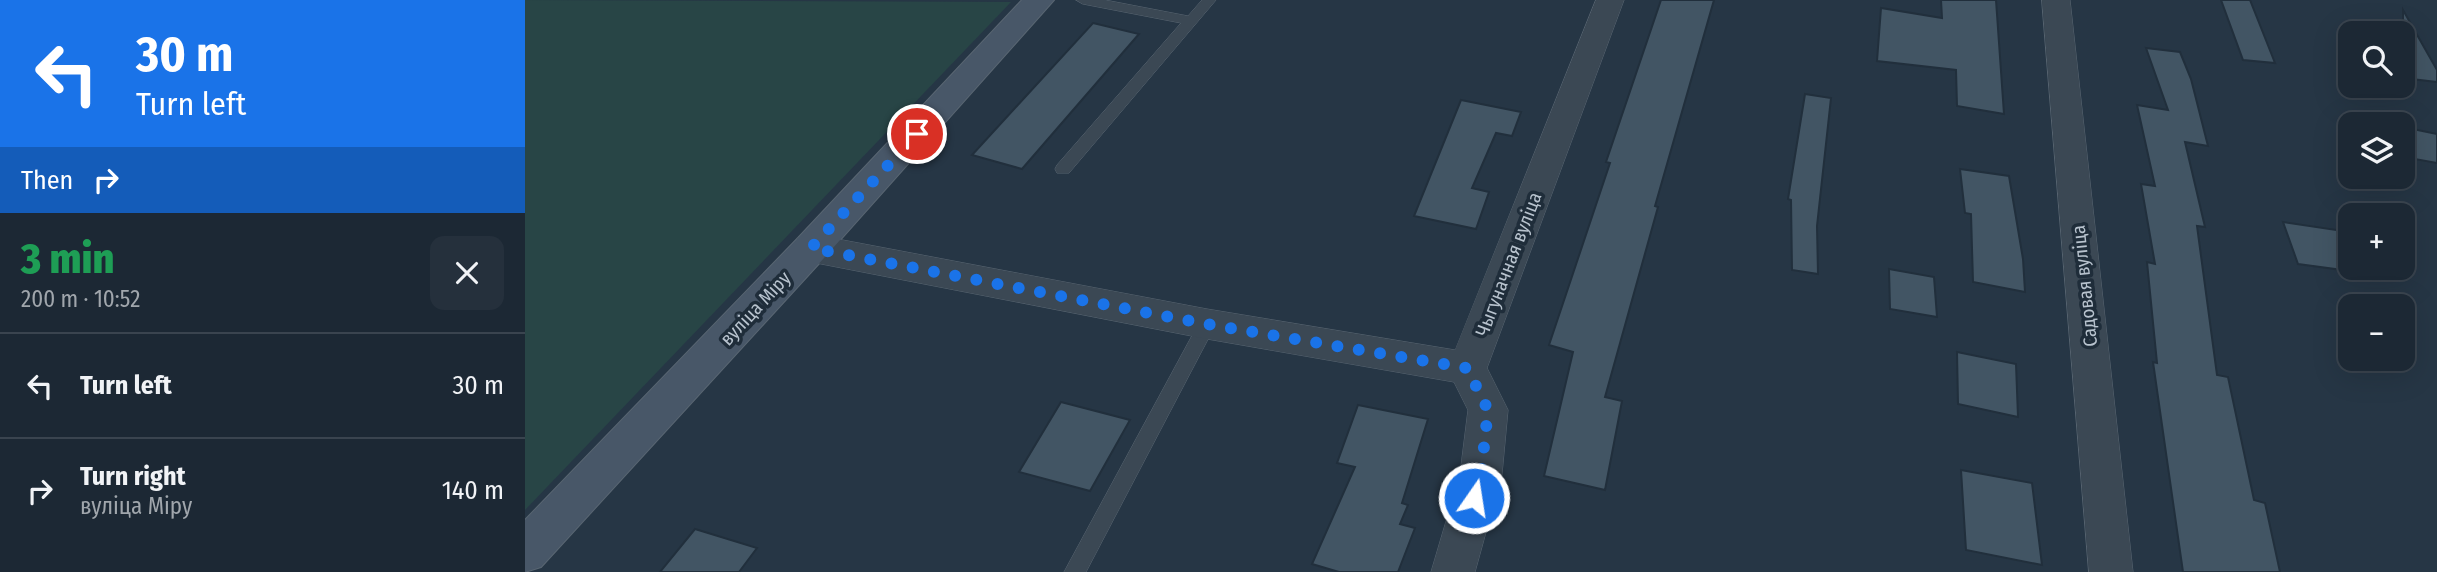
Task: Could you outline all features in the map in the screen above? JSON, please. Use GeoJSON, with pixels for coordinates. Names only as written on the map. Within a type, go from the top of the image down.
{"type":"FeatureCollection","features":[{"type":"Feature","properties":{"kind":"street","name":"вуліца Міру"},"geometry":{"type":"LineString","coordinates":[[525,552],[811,248],[1039,0]]}},
{"type":"Feature","properties":{"kind":"street","name":"Чыгуначная вуліца"},"geometry":{"type":"LineString","coordinates":[[1467,368],[1609,0]]}},
{"type":"Feature","properties":{"kind":"street","name":"Садовая вуліца"},"geometry":{"type":"LineString","coordinates":[[2056,0],[2111,572]]}},
{"type":"Feature","properties":{"kind":"street"},"geometry":{"type":"LineString","coordinates":[[811,248],[1206,324],[1467,368],[1488,410],[1481,474],[1453,572]]}},
{"type":"Feature","properties":{"kind":"lane"},"geometry":{"type":"LineString","coordinates":[[1083,0],[1191,21]]}},
{"type":"Feature","properties":{"kind":"lane"},"geometry":{"type":"LineString","coordinates":[[1063,169],[1209,0]]}},
{"type":"Feature","properties":{"kind":"lane"},"geometry":{"type":"LineString","coordinates":[[1075,572],[1206,324]]}},
{"type":"Feature","properties":{"kind":"green space"},"geometry":{"type":"Polygon","coordinates":[[[525,0],[1011,2],[525,510],[525,0]]]}},
{"type":"Feature","properties":{"kind":"building"},"geometry":{"type":"Polygon","coordinates":[[[1661,0],[1714,0],[1655,206],[1658,207],[1605,397],[1622,401],[1605,490],[1544,476],[1573,352],[1549,345],[1610,163],[1606,162],[1661,0]]]}},
{"type":"Feature","properties":{"kind":"building"},"geometry":{"type":"Polygon","coordinates":[[[1941,0],[1996,0],[2004,114],[1957,106],[1956,70],[1877,61],[1881,8],[1942,18],[1941,0]]]}},
{"type":"Feature","properties":{"kind":"building"},"geometry":{"type":"Polygon","coordinates":[[[2221,0],[2250,0],[2275,63],[2243,60],[2221,0]]]}},
{"type":"Feature","properties":{"kind":"building"},"geometry":{"type":"Polygon","coordinates":[[[2403,10],[2409,21],[2403,21],[2403,10]]]}},
{"type":"Feature","properties":{"kind":"building"},"geometry":{"type":"Polygon","coordinates":[[[1093,23],[1139,34],[1022,169],[972,155],[1093,23]]]}},
{"type":"Feature","properties":{"kind":"building"},"geometry":{"type":"Polygon","coordinates":[[[2415,31],[2437,70],[2437,82],[2415,79],[2415,31]]]}},
{"type":"Feature","properties":{"kind":"building"},"geometry":{"type":"Polygon","coordinates":[[[2146,48],[2180,52],[2191,79],[2208,146],[2185,142],[2205,227],[2197,226],[2217,375],[2228,377],[2254,500],[2265,503],[2280,572],[2183,572],[2153,362],[2157,363],[2147,262],[2155,264],[2141,184],[2155,186],[2137,105],[2168,110],[2146,48]]]}},
{"type":"Feature","properties":{"kind":"building"},"geometry":{"type":"Polygon","coordinates":[[[1805,94],[1831,98],[1817,226],[1818,274],[1792,270],[1791,200],[1788,199],[1805,94]]]}},
{"type":"Feature","properties":{"kind":"building"},"geometry":{"type":"Polygon","coordinates":[[[1461,100],[1521,112],[1512,136],[1496,133],[1472,188],[1489,192],[1476,229],[1414,216],[1461,100]]]}},
{"type":"Feature","properties":{"kind":"building"},"geometry":{"type":"Polygon","coordinates":[[[2415,129],[2437,134],[2437,163],[2415,159],[2415,129]]]}},
{"type":"Feature","properties":{"kind":"building"},"geometry":{"type":"Polygon","coordinates":[[[1960,169],[2009,176],[2023,259],[2025,292],[1973,282],[1971,214],[1965,213],[1960,169]]]}},
{"type":"Feature","properties":{"kind":"building"},"geometry":{"type":"Polygon","coordinates":[[[2283,222],[2338,230],[2338,269],[2298,264],[2283,222]]]}},
{"type":"Feature","properties":{"kind":"building"},"geometry":{"type":"Polygon","coordinates":[[[1889,269],[1934,277],[1937,317],[1890,309],[1889,269]]]}},
{"type":"Feature","properties":{"kind":"building"},"geometry":{"type":"Polygon","coordinates":[[[1957,352],[2016,364],[2018,417],[1958,404],[1957,352]]]}},
{"type":"Feature","properties":{"kind":"building"},"geometry":{"type":"Polygon","coordinates":[[[1061,402],[1130,420],[1090,491],[1019,472],[1061,402]]]}},
{"type":"Feature","properties":{"kind":"building"},"geometry":{"type":"Polygon","coordinates":[[[1358,405],[1428,419],[1402,503],[1408,505],[1400,524],[1415,528],[1398,572],[1339,572],[1312,564],[1355,467],[1337,463],[1358,405]]]}},
{"type":"Feature","properties":{"kind":"building"},"geometry":{"type":"Polygon","coordinates":[[[1961,470],[2032,483],[2042,565],[1966,550],[1961,470]]]}},
{"type":"Feature","properties":{"kind":"building"},"geometry":{"type":"Polygon","coordinates":[[[695,529],[757,548],[739,572],[660,572],[695,529]]]}},
{"type":"Feature","properties":{"kind":"route"},"geometry":{"type":"LineString","coordinates":[[917,134],[811,248],[1206,324],[1467,368],[1488,410],[1481,474],[1474,498]]}}]}
